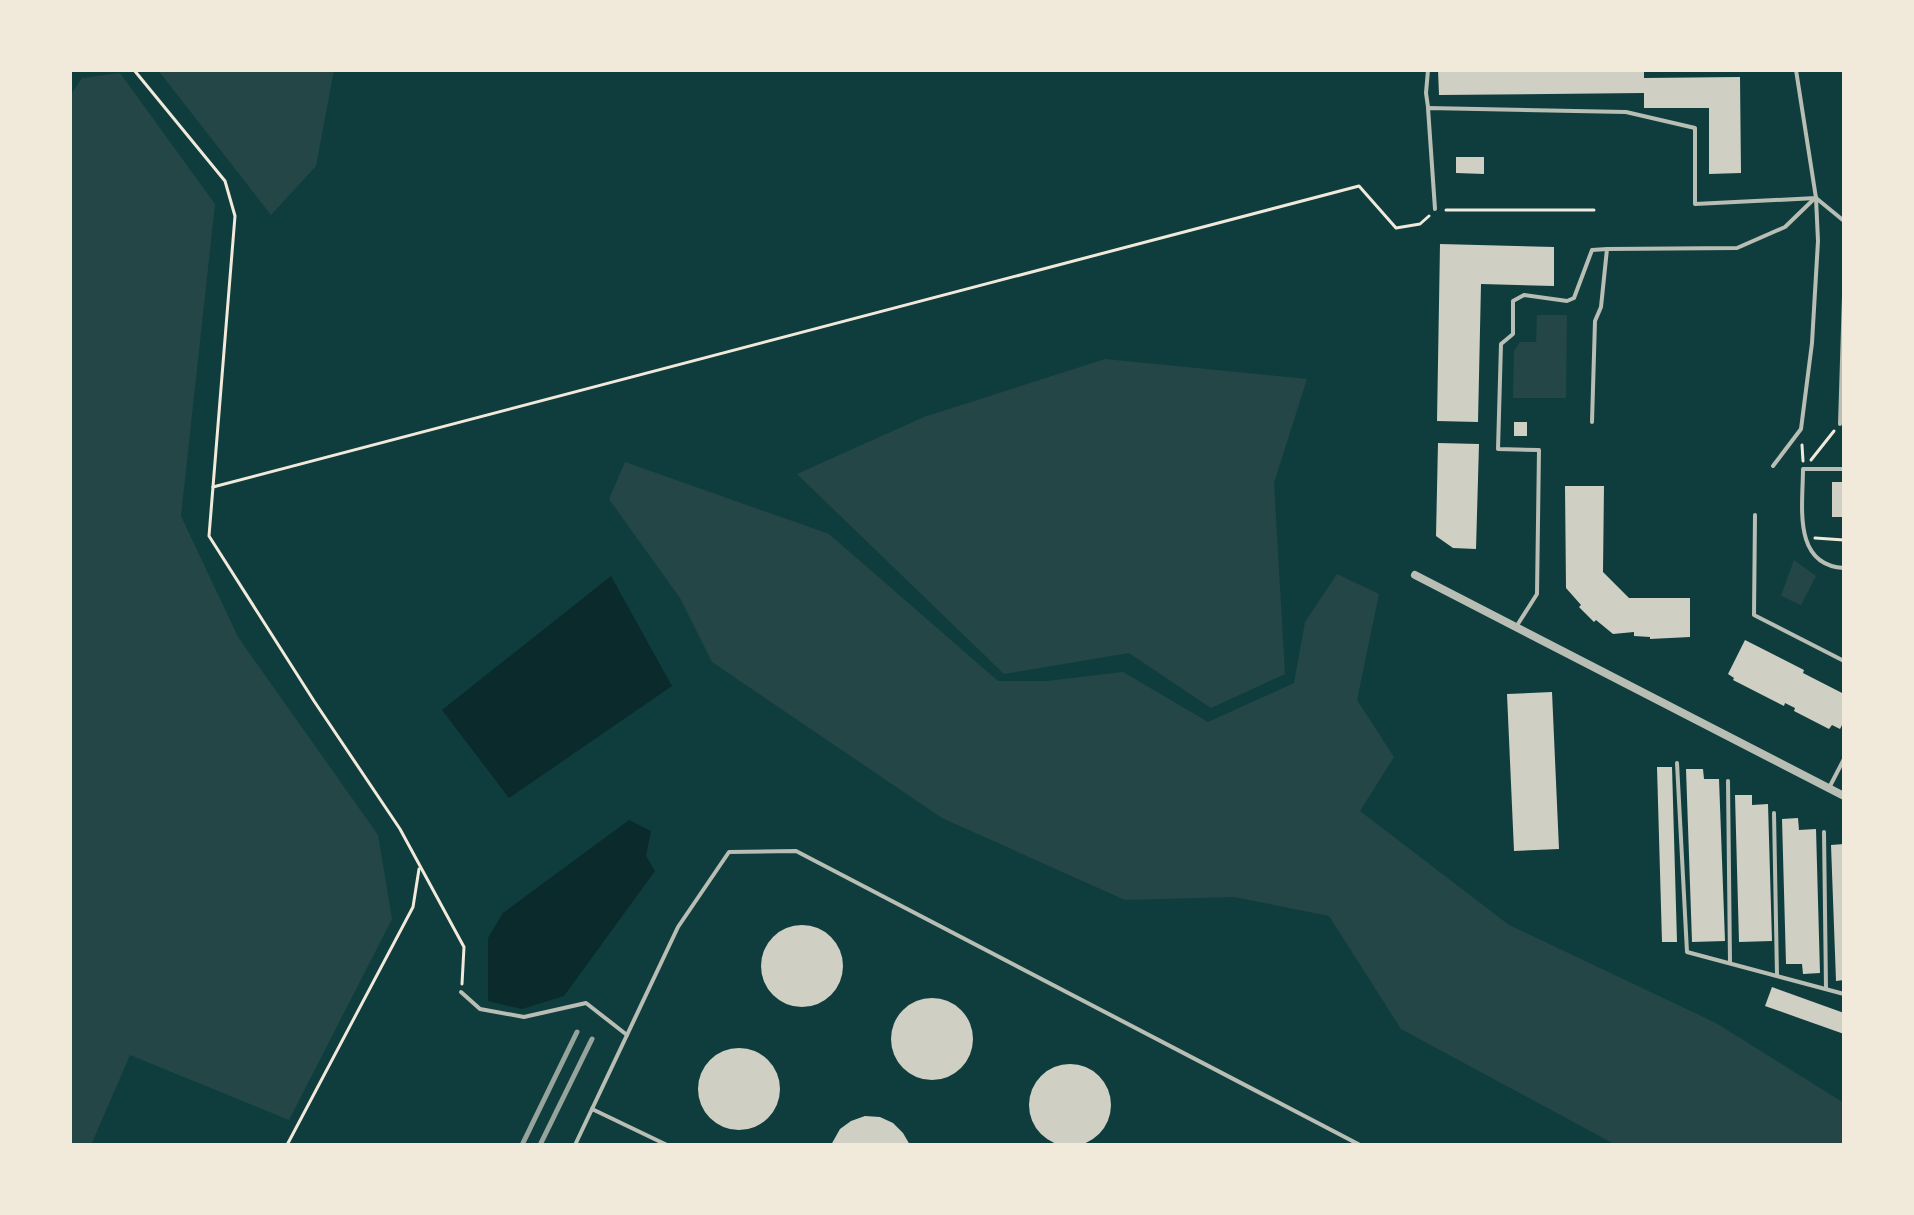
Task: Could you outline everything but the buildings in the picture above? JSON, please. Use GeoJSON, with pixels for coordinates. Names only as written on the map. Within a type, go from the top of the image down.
{"type":"FeatureCollection","features":[{"type":"Feature","properties":{"kind":"street"},"geometry":{"type":"LineString","coordinates":[[1415,575],[1844,796]]}},
{"type":"Feature","properties":{"kind":"lane"},"geometry":{"type":"LineString","coordinates":[[1428,70],[1426,93],[1435,209]]}},
{"type":"Feature","properties":{"kind":"lane"},"geometry":{"type":"LineString","coordinates":[[1773,466],[1801,429],[1812,343],[1818,241],[1816,198],[1796,70]]}},
{"type":"Feature","properties":{"kind":"lane"},"geometry":{"type":"LineString","coordinates":[[1428,108],[1626,112],[1695,128],[1695,204],[1816,198],[1844,221]]}},
{"type":"Feature","properties":{"kind":"lane"},"geometry":{"type":"LineString","coordinates":[[1516,627],[1537,594],[1539,450],[1498,449],[1501,344],[1513,334],[1513,301],[1524,295],[1567,301],[1574,298],[1592,250],[1737,248],[1785,227],[1816,198]]}},
{"type":"Feature","properties":{"kind":"lane"},"geometry":{"type":"LineString","coordinates":[[1592,422],[1595,321],[1601,307],[1607,249]]}},
{"type":"Feature","properties":{"kind":"lane"},"geometry":{"type":"LineString","coordinates":[[1840,424],[1844,296]]}},
{"type":"Feature","properties":{"kind":"lane"},"geometry":{"type":"LineString","coordinates":[[1844,469],[1803,469],[1803,537],[1813,554],[1834,567],[1844,568]]}},
{"type":"Feature","properties":{"kind":"lane"},"geometry":{"type":"LineString","coordinates":[[1755,515],[1754,615],[1844,661]]}},
{"type":"Feature","properties":{"kind":"lane"},"geometry":{"type":"LineString","coordinates":[[1829,788],[1844,759]]}},
{"type":"Feature","properties":{"kind":"lane"},"geometry":{"type":"LineString","coordinates":[[1677,763],[1687,952],[1844,994]]}},
{"type":"Feature","properties":{"kind":"lane"},"geometry":{"type":"LineString","coordinates":[[1728,781],[1730,963]]}},
{"type":"Feature","properties":{"kind":"lane"},"geometry":{"type":"LineString","coordinates":[[1774,813],[1777,976]]}},
{"type":"Feature","properties":{"kind":"lane"},"geometry":{"type":"LineString","coordinates":[[1824,832],[1826,989]]}},
{"type":"Feature","properties":{"kind":"lane"},"geometry":{"type":"LineString","coordinates":[[575,1145],[678,927],[729,852],[796,851],[1360,1145]]}},
{"type":"Feature","properties":{"kind":"lane"},"geometry":{"type":"LineString","coordinates":[[461,992],[480,1009],[524,1017],[586,1003],[627,1035]]}},
{"type":"Feature","properties":{"kind":"lane"},"geometry":{"type":"LineString","coordinates":[[592,1109],[667,1145]]}},
{"type":"Feature","properties":{"kind":"path"},"geometry":{"type":"LineString","coordinates":[[134,70],[225,181],[235,216],[209,536],[400,829],[464,947],[461,992]]}},
{"type":"Feature","properties":{"kind":"path"},"geometry":{"type":"LineString","coordinates":[[213,487],[1359,186],[1396,228],[1420,224],[1435,209],[1594,210]]}},
{"type":"Feature","properties":{"kind":"path"},"geometry":{"type":"LineString","coordinates":[[1803,469],[1840,424]]}},
{"type":"Feature","properties":{"kind":"path"},"geometry":{"type":"LineString","coordinates":[[1801,429],[1803,469]]}},
{"type":"Feature","properties":{"kind":"path"},"geometry":{"type":"LineString","coordinates":[[1803,537],[1844,540]]}},
{"type":"Feature","properties":{"kind":"path"},"geometry":{"type":"LineString","coordinates":[[287,1145],[413,907],[420,866]]}},
{"type":"Feature","properties":{"kind":"shaded area"},"geometry":{"type":"Polygon","coordinates":[[[158,70],[334,70],[316,166],[271,215],[158,70]]]}},
{"type":"Feature","properties":{"kind":"shaded area"},"geometry":{"type":"Polygon","coordinates":[[[120,73],[215,204],[181,516],[238,637],[378,835],[392,919],[289,1120],[130,1055],[91,1145],[70,1145],[70,96],[82,78],[120,73]]]}},
{"type":"Feature","properties":{"kind":"shaded area"},"geometry":{"type":"Polygon","coordinates":[[[1537,315],[1567,315],[1566,398],[1513,398],[1514,351],[1520,342],[1536,342],[1537,315]]]}},
{"type":"Feature","properties":{"kind":"shaded area"},"geometry":{"type":"Polygon","coordinates":[[[1105,359],[1307,379],[1274,483],[1285,674],[1211,708],[1129,653],[1004,674],[797,474],[924,417],[1105,359]]]}},
{"type":"Feature","properties":{"kind":"shaded area"},"geometry":{"type":"Polygon","coordinates":[[[625,462],[829,534],[998,681],[1047,681],[1123,672],[1208,722],[1294,683],[1305,622],[1337,574],[1379,594],[1357,700],[1394,757],[1360,811],[1509,925],[1716,1023],[1844,1103],[1844,1145],[1616,1145],[1401,1029],[1329,916],[1234,897],[1125,900],[942,818],[712,662],[680,598],[609,499],[625,462]]]}},
{"type":"Feature","properties":{"kind":"shaded area"},"geometry":{"type":"Polygon","coordinates":[[[1794,560],[1816,576],[1801,605],[1781,596],[1794,560]]]}},
{"type":"Feature","properties":{"kind":"shaded area"},"geometry":{"type":"Polygon","coordinates":[[[611,576],[672,686],[509,798],[442,710],[611,576]]]}},
{"type":"Feature","properties":{"kind":"shaded area"},"geometry":{"type":"Polygon","coordinates":[[[629,820],[651,831],[646,856],[655,871],[564,996],[522,1009],[488,1001],[488,938],[503,913],[629,820]]]}},
{"type":"Feature","properties":{"kind":"railway"},"geometry":{"type":"LineString","coordinates":[[522,1145],[577,1032]]}},
{"type":"Feature","properties":{"kind":"railway"},"geometry":{"type":"LineString","coordinates":[[540,1145],[592,1039]]}}]}
